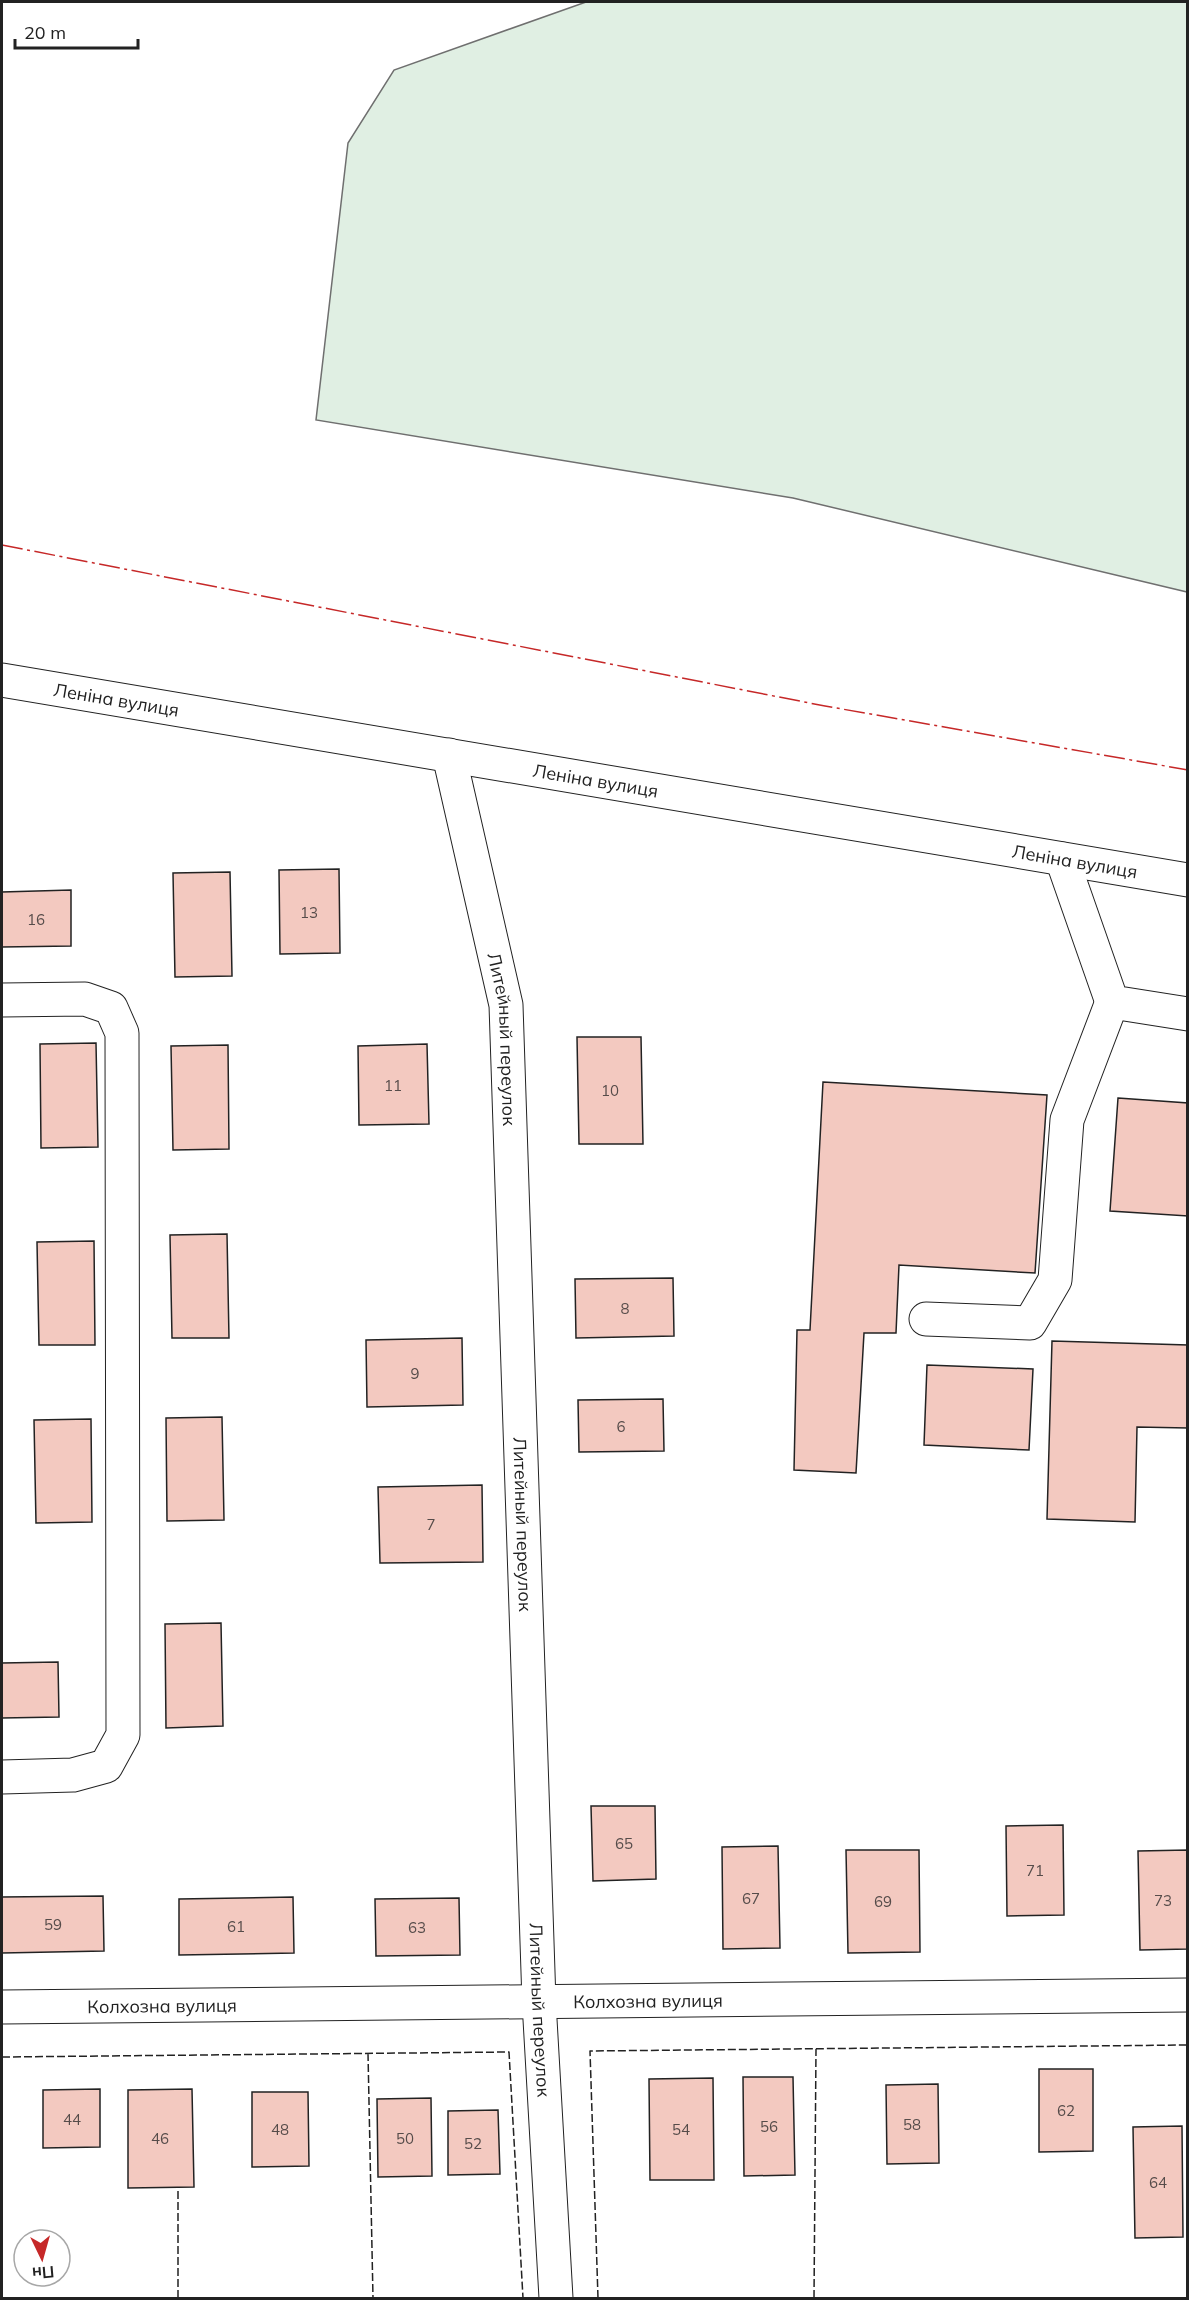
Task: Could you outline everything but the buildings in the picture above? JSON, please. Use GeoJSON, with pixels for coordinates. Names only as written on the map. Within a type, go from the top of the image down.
{"type":"FeatureCollection","features":[{"type":"Feature","properties":{"kind":"street","name":"Леніна вулиця"},"geometry":{"type":"LineString","coordinates":[[2,680],[1188,880]]}},
{"type":"Feature","properties":{"kind":"street","name":"Литейный переулок"},"geometry":{"type":"LineString","coordinates":[[449,755],[506,1005],[539,2002],[556,2298]]}},
{"type":"Feature","properties":{"kind":"street"},"geometry":{"type":"LineString","coordinates":[[926,1319],[1030,1323],[1055,1280],[1067,1120],[1112,1002],[1062,859]]}},
{"type":"Feature","properties":{"kind":"street"},"geometry":{"type":"LineString","coordinates":[[2,1000],[85,999],[111,1008],[122,1033],[123,1688],[123,1735],[105,1766],[73,1775],[2,1777]]}},
{"type":"Feature","properties":{"kind":"street"},"geometry":{"type":"LineString","coordinates":[[1112,1002],[1188,1014]]}},
{"type":"Feature","properties":{"kind":"street","name":"Колхозна вулиця"},"geometry":{"type":"LineString","coordinates":[[2,2007],[1188,1995]]}},
{"type":"Feature","properties":{"kind":"green space"},"geometry":{"type":"Polygon","coordinates":[[[586,2],[1187,2],[1187,592],[793,498],[316,420],[348,143],[394,70],[586,2]]]}},
{"type":"Feature","properties":{"kind":"fence"},"geometry":{"type":"LineString","coordinates":[[598,2298],[590,2051],[1188,2045]]}},
{"type":"Feature","properties":{"kind":"fence"},"geometry":{"type":"LineString","coordinates":[[814,2298],[816,2049]]}},
{"type":"Feature","properties":{"kind":"fence"},"geometry":{"type":"LineString","coordinates":[[2,2057],[509,2052],[523,2298]]}},
{"type":"Feature","properties":{"kind":"fence"},"geometry":{"type":"LineString","coordinates":[[368,2053],[373,2298]]}},
{"type":"Feature","properties":{"kind":"fence"},"geometry":{"type":"LineString","coordinates":[[178,2187],[178,2298]]}},
{"type":"Feature","properties":{"kind":"power"},"geometry":{"type":"LineString","coordinates":[[2,545],[825,706],[1188,770]]}}]}
